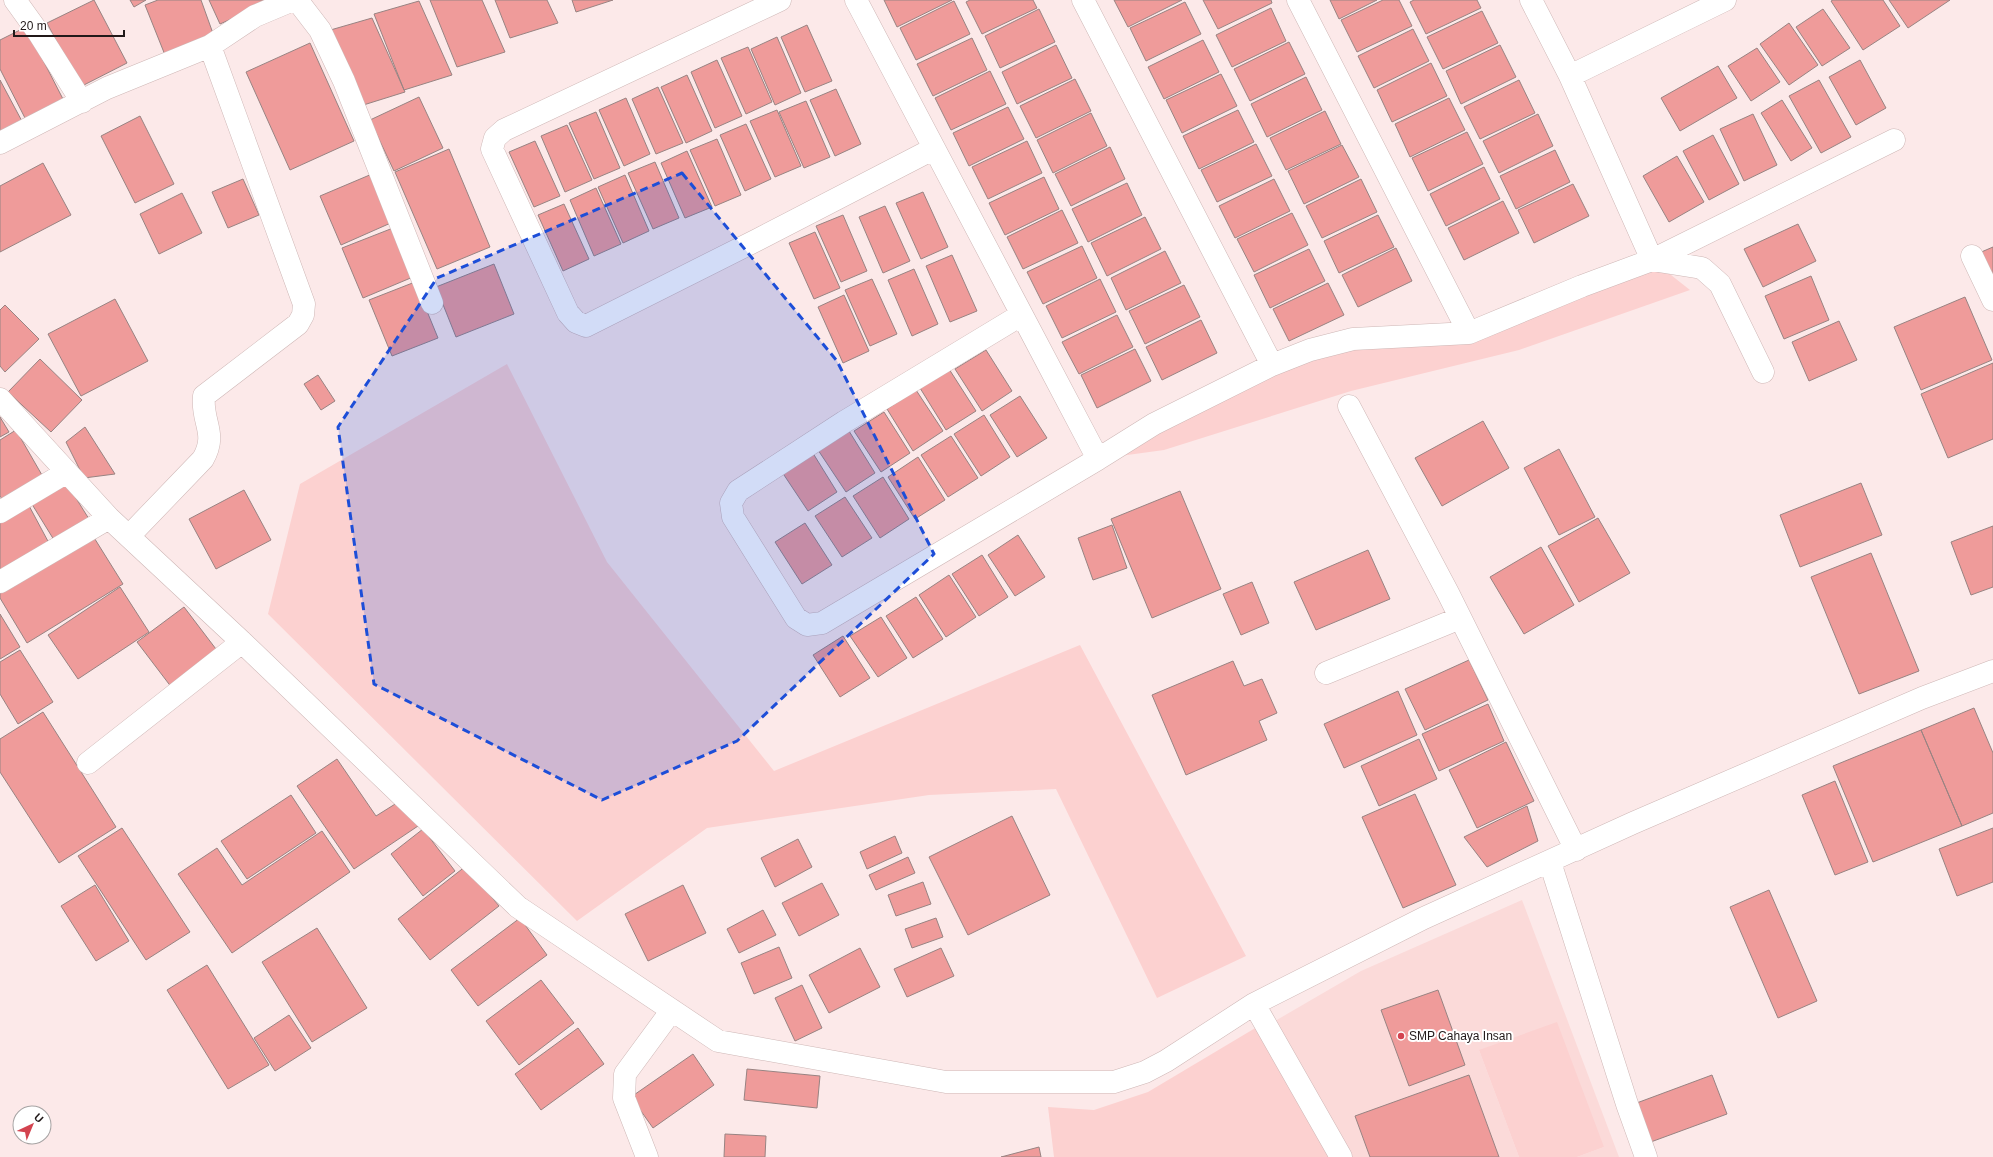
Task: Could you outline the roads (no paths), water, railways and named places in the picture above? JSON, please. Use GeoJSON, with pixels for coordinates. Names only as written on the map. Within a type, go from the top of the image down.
{"type":"FeatureCollection","features":[{"type":"Feature","properties":{"kind":"street"},"geometry":{"type":"LineString","coordinates":[[15,0],[38,32],[82,102]]}},
{"type":"Feature","properties":{"kind":"street"},"geometry":{"type":"LineString","coordinates":[[0,143],[108,88],[210,46],[255,16],[293,0]]}},
{"type":"Feature","properties":{"kind":"street"},"geometry":{"type":"LineString","coordinates":[[297,0],[320,30],[344,81],[432,303]]}},
{"type":"Feature","properties":{"kind":"street"},"geometry":{"type":"LineString","coordinates":[[780,0],[504,130],[495,138],[492,149],[568,313],[576,322],[586,326],[764,237],[934,149]]}},
{"type":"Feature","properties":{"kind":"street"},"geometry":{"type":"LineString","coordinates":[[856,0],[1098,460]]}},
{"type":"Feature","properties":{"kind":"street"},"geometry":{"type":"LineString","coordinates":[[1082,0],[1272,365]]}},
{"type":"Feature","properties":{"kind":"street"},"geometry":{"type":"LineString","coordinates":[[1298,0],[1469,334]]}},
{"type":"Feature","properties":{"kind":"street"},"geometry":{"type":"LineString","coordinates":[[1531,0],[1570,76],[1652,260]]}},
{"type":"Feature","properties":{"kind":"street"},"geometry":{"type":"LineString","coordinates":[[1570,76],[1725,0]]}},
{"type":"Feature","properties":{"kind":"street"},"geometry":{"type":"LineString","coordinates":[[129,536],[203,460],[209,449],[210,434],[203,407],[204,396],[298,324],[303,315],[304,304],[210,46]]}},
{"type":"Feature","properties":{"kind":"street"},"geometry":{"type":"LineString","coordinates":[[1021,315],[844,422],[738,491],[731,503],[733,517],[796,618],[807,625],[822,623],[1098,460],[1154,424],[1272,365],[1310,350],[1353,339],[1469,334],[1582,286],[1652,260],[1894,140]]}},
{"type":"Feature","properties":{"kind":"street"},"geometry":{"type":"LineString","coordinates":[[1972,256],[1993,300]]}},
{"type":"Feature","properties":{"kind":"street"},"geometry":{"type":"LineString","coordinates":[[1652,260],[1702,268],[1720,284],[1763,372]]}},
{"type":"Feature","properties":{"kind":"street"},"geometry":{"type":"LineString","coordinates":[[0,399],[110,518],[242,642],[518,907],[718,1041],[946,1082],[1114,1082],[1145,1072],[1166,1061],[1254,1004],[1424,918],[1633,823],[1922,698],[1993,671]]}},
{"type":"Feature","properties":{"kind":"street"},"geometry":{"type":"LineString","coordinates":[[1349,406],[1460,618],[1576,850]]}},
{"type":"Feature","properties":{"kind":"street"},"geometry":{"type":"LineString","coordinates":[[0,512],[67,472]]}},
{"type":"Feature","properties":{"kind":"street"},"geometry":{"type":"LineString","coordinates":[[0,582],[110,518]]}},
{"type":"Feature","properties":{"kind":"street"},"geometry":{"type":"LineString","coordinates":[[1326,673],[1460,618]]}},
{"type":"Feature","properties":{"kind":"street"},"geometry":{"type":"LineString","coordinates":[[88,763],[242,642]]}},
{"type":"Feature","properties":{"kind":"street"},"geometry":{"type":"LineString","coordinates":[[1550,862],[1627,1104],[1646,1157]]}},
{"type":"Feature","properties":{"kind":"street"},"geometry":{"type":"LineString","coordinates":[[1254,1004],[1341,1157]]}},
{"type":"Feature","properties":{"kind":"street"},"geometry":{"type":"LineString","coordinates":[[647,1157],[624,1098],[625,1074],[672,1010]]}},
{"type":"Feature","properties":{"kind":"place","name":"SMP Cahaya Insan"},"geometry":{"type":"Point","coordinates":[1401,1036]}}]}
